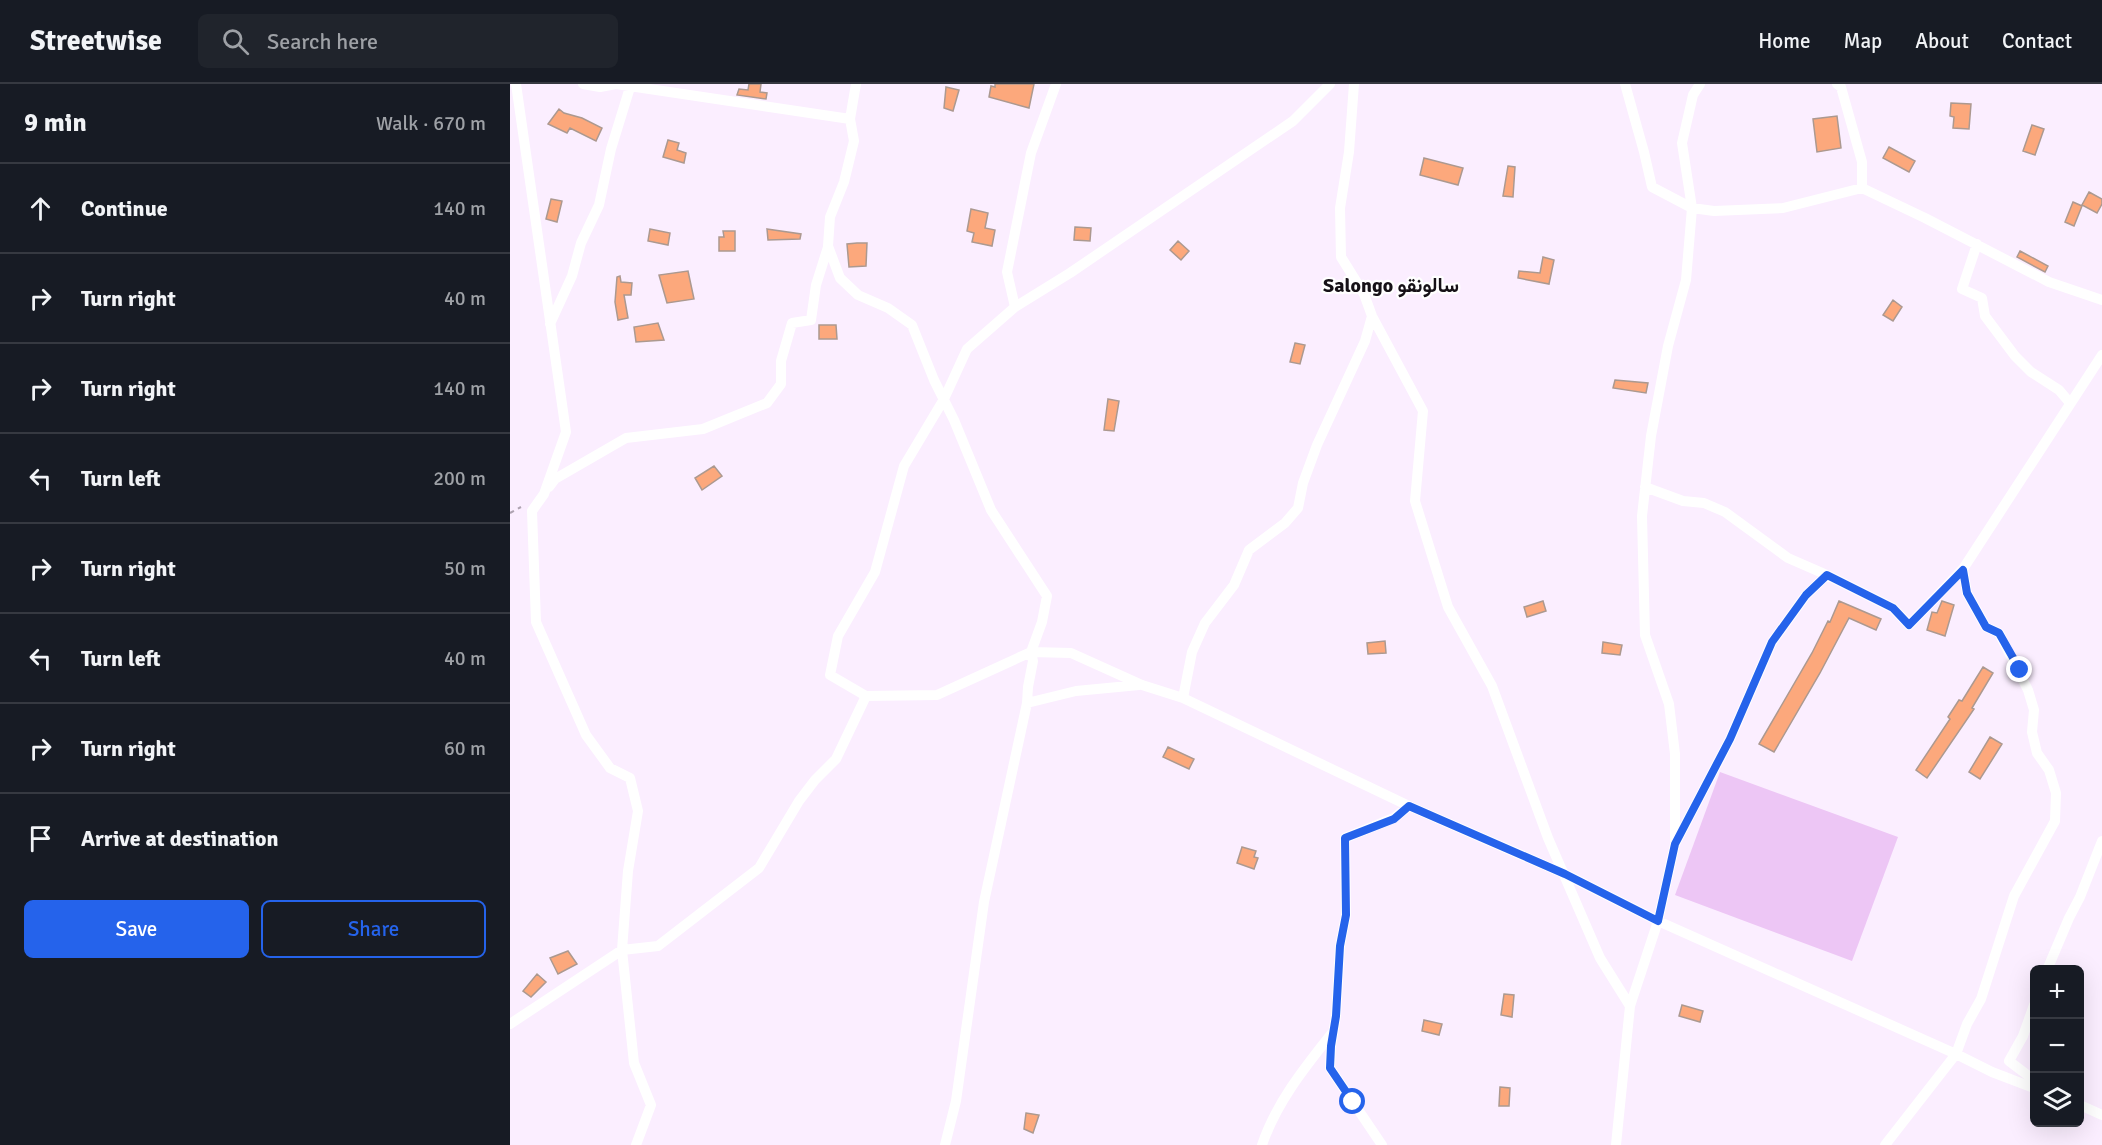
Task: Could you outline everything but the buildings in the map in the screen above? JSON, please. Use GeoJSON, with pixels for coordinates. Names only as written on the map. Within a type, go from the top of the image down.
{"type":"FeatureCollection","features":[{"type":"Feature","properties":{"kind":"street"},"geometry":{"type":"LineString","coordinates":[[516,84],[566,432],[544,494]]}},
{"type":"Feature","properties":{"kind":"street"},"geometry":{"type":"LineString","coordinates":[[583,84],[600,87],[615,84],[850,119]]}},
{"type":"Feature","properties":{"kind":"street"},"geometry":{"type":"LineString","coordinates":[[636,1145],[651,1104],[634,1064],[622,950],[628,871],[638,811],[630,778],[610,768],[586,735],[536,622],[532,511],[555,479],[626,438],[703,429],[767,403],[780,384],[781,361],[792,323],[811,320],[816,285],[828,246],[830,217],[844,182],[854,141],[850,119],[856,84]]}},
{"type":"Feature","properties":{"kind":"street"},"geometry":{"type":"LineString","coordinates":[[1015,307],[1007,272],[1031,153],[1056,84]]}},
{"type":"Feature","properties":{"kind":"street"},"geometry":{"type":"LineString","coordinates":[[1330,84],[1293,121],[1071,273],[1015,307],[967,349],[944,399],[903,466],[875,572],[838,636],[830,675],[866,696],[938,695],[1031,652],[1071,653],[1142,685],[1183,698],[1409,806],[1565,874],[1658,921],[1992,1072],[2030,1086]]}},
{"type":"Feature","properties":{"kind":"street"},"geometry":{"type":"LineString","coordinates":[[1354,84],[1350,142],[1340,208],[1341,257],[1364,294],[1372,316],[1423,411],[1415,501],[1448,607],[1492,686],[1548,838],[1600,958],[1630,1006]]}},
{"type":"Feature","properties":{"kind":"street"},"geometry":{"type":"LineString","coordinates":[[1625,84],[1652,187],[1692,208],[1740,211],[1783,208],[1862,188],[2049,282],[2102,300]]}},
{"type":"Feature","properties":{"kind":"street"},"geometry":{"type":"LineString","coordinates":[[1616,1145],[1630,1006],[1658,921],[1675,844],[1675,753],[1669,704],[1645,635],[1642,516],[1651,436],[1668,346],[1686,280],[1692,208],[1682,143],[1693,95],[1700,84]]}},
{"type":"Feature","properties":{"kind":"street"},"geometry":{"type":"LineString","coordinates":[[1837,84],[1840,87],[1862,162],[1862,188]]}},
{"type":"Feature","properties":{"kind":"street"},"geometry":{"type":"LineString","coordinates":[[550,324],[572,276],[581,243],[599,205],[611,149],[630,86]]}},
{"type":"Feature","properties":{"kind":"street"},"geometry":{"type":"LineString","coordinates":[[1977,244],[1962,289],[1982,298],[1986,316],[2015,356],[2031,372],[2059,390],[2070,403]]}},
{"type":"Feature","properties":{"kind":"street"},"geometry":{"type":"LineString","coordinates":[[828,246],[840,278],[858,296],[888,308],[912,325],[991,510],[1047,596],[1042,622],[1031,652],[1033,661],[1027,703],[984,903],[956,1101],[945,1145]]}},
{"type":"Feature","properties":{"kind":"street"},"geometry":{"type":"LineString","coordinates":[[1183,698],[1192,652],[1205,623],[1234,585],[1249,550],[1285,523],[1298,508],[1303,483],[1317,445],[1365,340],[1372,316]]}},
{"type":"Feature","properties":{"kind":"street"},"geometry":{"type":"LineString","coordinates":[[1645,487],[1683,501],[1704,503],[1725,512],[1788,558],[1893,608],[1909,625],[1963,570],[2070,403],[2098,368],[2102,355]]}},
{"type":"Feature","properties":{"kind":"street"},"geometry":{"type":"LineString","coordinates":[[1885,1145],[1956,1054],[1967,1024],[1981,999],[2014,896],[2055,821],[2056,793],[2049,770],[2037,753],[2032,732],[2034,710],[2028,690],[1999,633],[1986,627],[1967,593],[1963,570]]}},
{"type":"Feature","properties":{"kind":"street"},"geometry":{"type":"LineString","coordinates":[[1675,844],[1730,739],[1772,642],[1806,595],[1827,575]]}},
{"type":"Feature","properties":{"kind":"street"},"geometry":{"type":"LineString","coordinates":[[1027,703],[1077,691],[1142,685]]}},
{"type":"Feature","properties":{"kind":"street"},"geometry":{"type":"LineString","coordinates":[[510,1024],[622,950],[658,946],[759,868],[800,801],[815,780],[836,759],[866,696]]}},
{"type":"Feature","properties":{"kind":"street"},"geometry":{"type":"LineString","coordinates":[[1382,1145],[1330,1068],[1340,946],[1346,915],[1345,838],[1394,819],[1409,806]]}},
{"type":"Feature","properties":{"kind":"street"},"geometry":{"type":"LineString","coordinates":[[2049,965],[2080,897],[2102,841]]}},
{"type":"Feature","properties":{"kind":"street"},"geometry":{"type":"LineString","coordinates":[[1992,1072],[2009,1061],[2023,1036],[2030,1016]]}},
{"type":"Feature","properties":{"kind":"street"},"geometry":{"type":"LineString","coordinates":[[1262,1145],[1267,1129],[1300,1073],[1334,1030]]}},
{"type":"Feature","properties":{"kind":"street"},"geometry":{"type":"LineString","coordinates":[[2009,1061],[2030,1077]]}},
{"type":"Feature","properties":{"kind":"street"},"geometry":{"type":"LineString","coordinates":[[2084,1107],[2102,1115]]}},
{"type":"Feature","properties":{"kind":"shaded area"},"geometry":{"type":"Polygon","coordinates":[[[1720,772],[1898,837],[1852,961],[1675,895],[1720,772]]]}},
{"type":"Feature","properties":{"kind":"district","name":"Salongo سالونقو"},"geometry":{"type":"Point","coordinates":[1391,285]}},
{"type":"Feature","properties":{"kind":"route"},"geometry":{"type":"LineString","coordinates":[[1353,1102],[1330,1068],[1340,946],[1346,915],[1345,838],[1394,819],[1409,806],[1565,874],[1658,921],[1675,844],[1730,739],[1772,642],[1806,595],[1827,575],[1893,608],[1909,625],[1963,570],[1967,593],[1986,627],[1999,633],[2020,670]]}}]}
